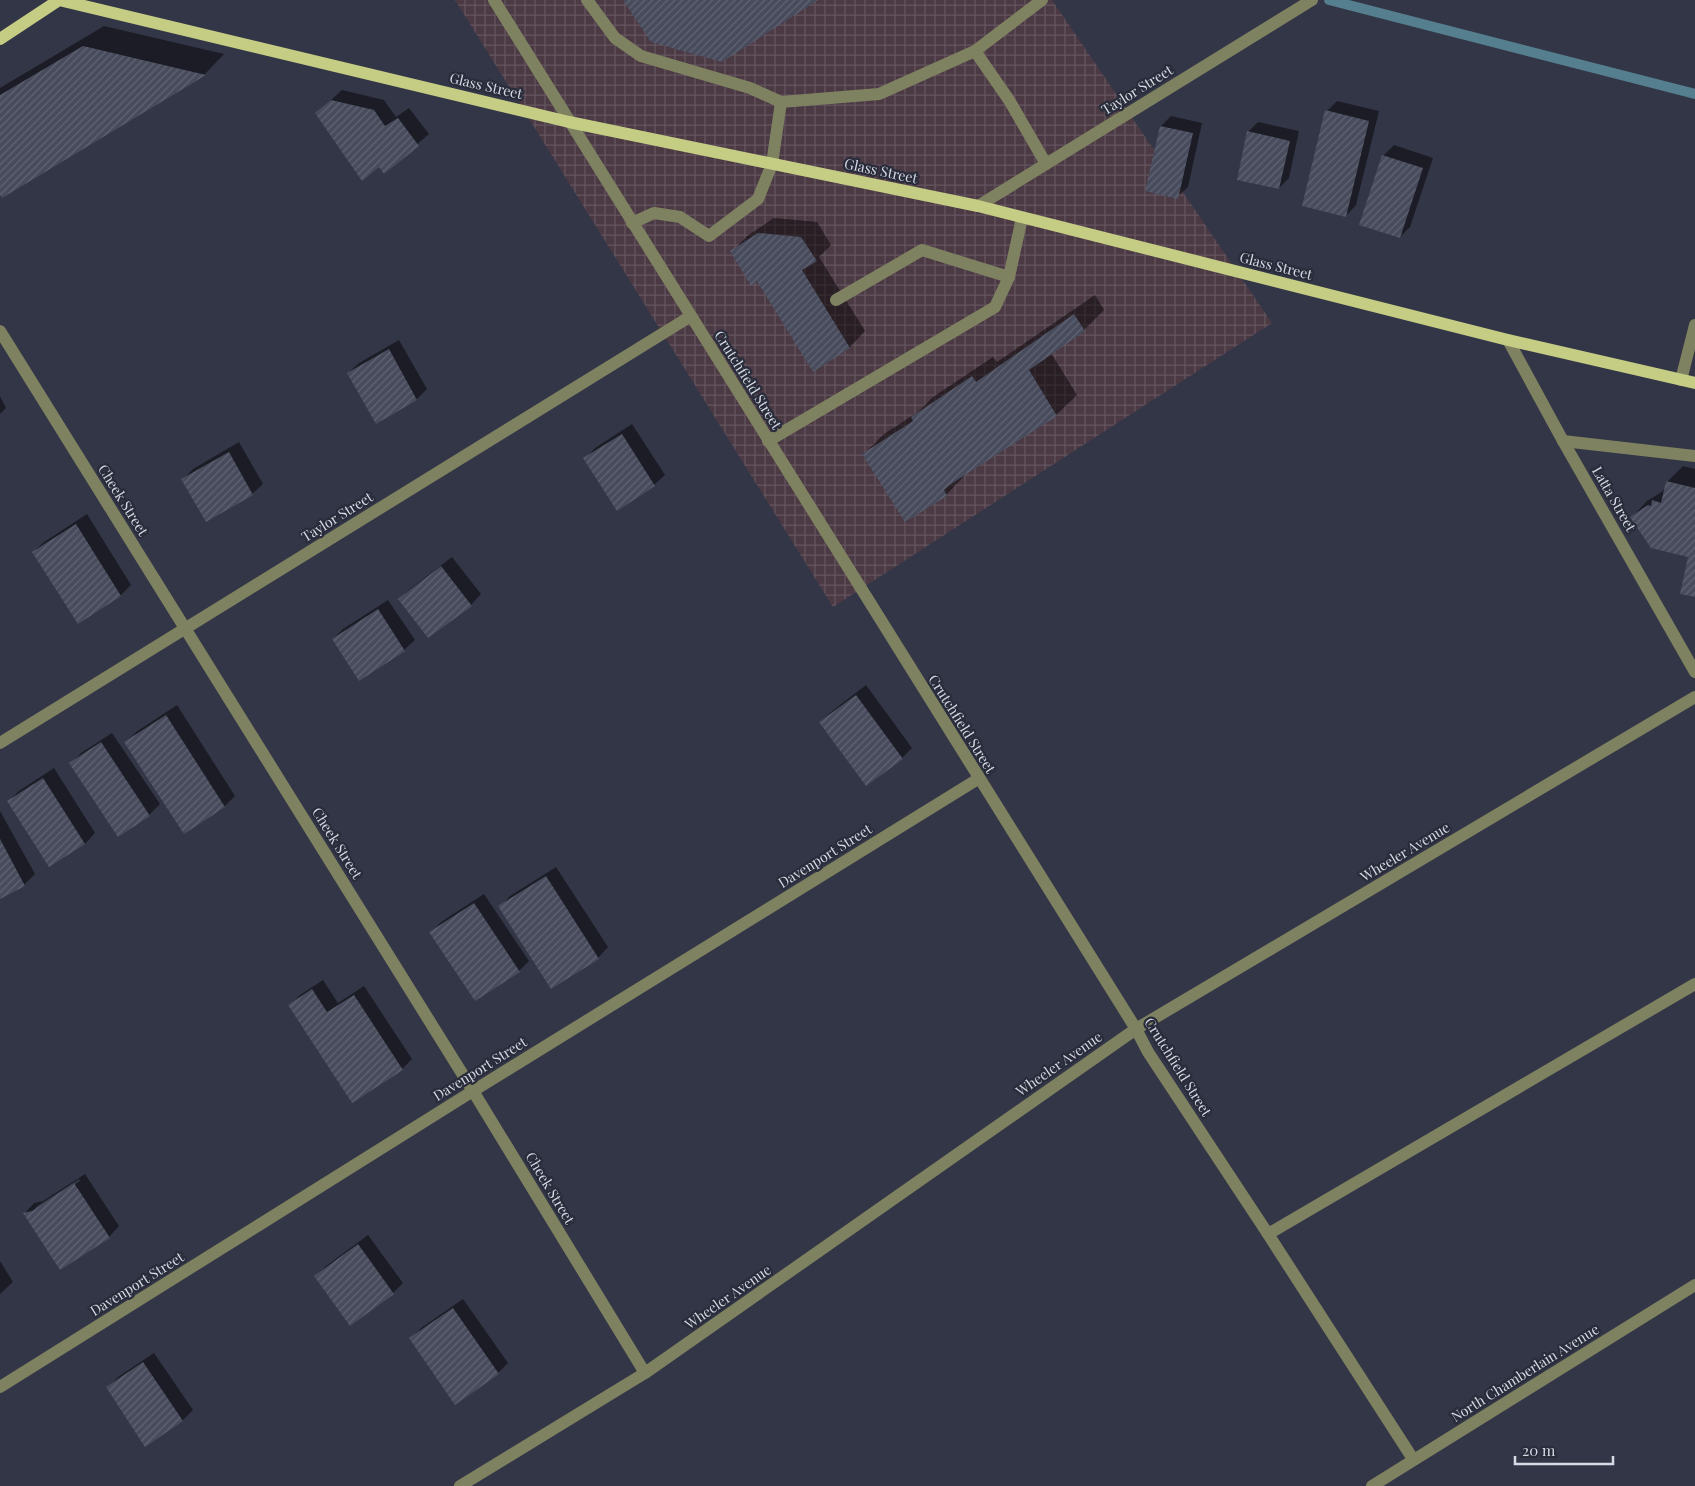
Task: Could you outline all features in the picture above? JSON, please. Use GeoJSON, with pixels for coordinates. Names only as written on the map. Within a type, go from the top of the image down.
{"type":"FeatureCollection","features":[{"type":"Feature","properties":{"kind":"main road","name":"Glass Street"},"geometry":{"type":"LineString","coordinates":[[59,0],[569,122],[978,206],[1508,340],[1695,383]]}},
{"type":"Feature","properties":{"kind":"main road"},"geometry":{"type":"LineString","coordinates":[[0,39],[59,0]]}},
{"type":"Feature","properties":{"kind":"street","name":"Crutchfield Street"},"geometry":{"type":"LineString","coordinates":[[494,0],[978,779],[1136,1029],[1148,1052],[1413,1459]]}},
{"type":"Feature","properties":{"kind":"street"},"geometry":{"type":"LineString","coordinates":[[587,0],[615,38],[640,56],[750,88],[781,102],[880,94],[976,51],[1042,0]]}},
{"type":"Feature","properties":{"kind":"street","name":"Taylor Street"},"geometry":{"type":"LineString","coordinates":[[978,206],[1312,0]]}},
{"type":"Feature","properties":{"kind":"street"},"geometry":{"type":"LineString","coordinates":[[976,51],[1009,100],[1046,164]]}},
{"type":"Feature","properties":{"kind":"street"},"geometry":{"type":"LineString","coordinates":[[632,223],[654,214],[680,217],[709,236],[758,199],[772,164],[781,102]]}},
{"type":"Feature","properties":{"kind":"street"},"geometry":{"type":"LineString","coordinates":[[768,441],[995,307],[1009,277],[1022,218]]}},
{"type":"Feature","properties":{"kind":"street"},"geometry":{"type":"LineString","coordinates":[[836,300],[922,250],[1009,277]]}},
{"type":"Feature","properties":{"kind":"street","name":"Taylor Street"},"geometry":{"type":"LineString","coordinates":[[0,743],[691,316]]}},
{"type":"Feature","properties":{"kind":"street"},"geometry":{"type":"LineString","coordinates":[[1681,380],[1695,325]]}},
{"type":"Feature","properties":{"kind":"street","name":"Cheek Street"},"geometry":{"type":"LineString","coordinates":[[0,331],[473,1091],[645,1374]]}},
{"type":"Feature","properties":{"kind":"street","name":"Latta Street"},"geometry":{"type":"LineString","coordinates":[[1508,340],[1563,441],[1695,672]]}},
{"type":"Feature","properties":{"kind":"street"},"geometry":{"type":"LineString","coordinates":[[1563,441],[1695,456]]}},
{"type":"Feature","properties":{"kind":"street","name":"Wheeler Avenue"},"geometry":{"type":"LineString","coordinates":[[460,1486],[645,1374],[1136,1029],[1695,697]]}},
{"type":"Feature","properties":{"kind":"street","name":"Davenport Street"},"geometry":{"type":"LineString","coordinates":[[0,1387],[473,1091],[978,779]]}},
{"type":"Feature","properties":{"kind":"street"},"geometry":{"type":"LineString","coordinates":[[1268,1234],[1695,984]]}},
{"type":"Feature","properties":{"kind":"street","name":"North Chamberlain Avenue"},"geometry":{"type":"LineString","coordinates":[[1372,1486],[1695,1286]]}},
{"type":"Feature","properties":{"kind":"shaded area"},"geometry":{"type":"Polygon","coordinates":[[[455,0],[1052,0],[1272,323],[833,607],[455,0]]]}},
{"type":"Feature","properties":{"kind":"building"},"geometry":{"type":"Polygon","coordinates":[[[623,0],[818,0],[722,62],[651,42],[623,0]]]}},
{"type":"Feature","properties":{"kind":"building"},"geometry":{"type":"Polygon","coordinates":[[[83,46],[206,75],[2,198],[0,195],[0,95],[83,46]]]}},
{"type":"Feature","properties":{"kind":"building"},"geometry":{"type":"Polygon","coordinates":[[[331,100],[374,110],[385,126],[398,118],[419,146],[384,174],[379,167],[362,181],[315,113],[331,100]]]}},
{"type":"Feature","properties":{"kind":"building"},"geometry":{"type":"Polygon","coordinates":[[[1325,110],[1369,121],[1346,217],[1302,206],[1325,110]]]}},
{"type":"Feature","properties":{"kind":"building"},"geometry":{"type":"Polygon","coordinates":[[[1160,126],[1193,133],[1178,199],[1145,191],[1160,126]]]}},
{"type":"Feature","properties":{"kind":"building"},"geometry":{"type":"Polygon","coordinates":[[[1247,131],[1290,141],[1279,189],[1237,180],[1247,131]]]}},
{"type":"Feature","properties":{"kind":"building"},"geometry":{"type":"Polygon","coordinates":[[[1382,155],[1423,168],[1400,238],[1359,225],[1382,155]]]}},
{"type":"Feature","properties":{"kind":"building"},"geometry":{"type":"Polygon","coordinates":[[[758,233],[801,237],[817,261],[802,270],[850,348],[813,372],[757,281],[751,286],[730,251],[758,233]]]}},
{"type":"Feature","properties":{"kind":"building"},"geometry":{"type":"Polygon","coordinates":[[[1074,314],[1085,331],[1029,370],[1057,416],[951,484],[944,490],[947,496],[905,522],[862,454],[913,421],[911,417],[972,376],[976,382],[1074,314]]]}},
{"type":"Feature","properties":{"kind":"building"},"geometry":{"type":"Polygon","coordinates":[[[389,349],[417,400],[376,424],[347,373],[389,349]]]}},
{"type":"Feature","properties":{"kind":"building"},"geometry":{"type":"Polygon","coordinates":[[[622,434],[655,486],[617,511],[583,458],[622,434]]]}},
{"type":"Feature","properties":{"kind":"building"},"geometry":{"type":"Polygon","coordinates":[[[229,452],[253,495],[206,522],[181,479],[229,452]]]}},
{"type":"Feature","properties":{"kind":"building"},"geometry":{"type":"Polygon","coordinates":[[[1666,481],[1695,488],[1695,597],[1680,594],[1688,557],[1651,548],[1630,517],[1648,505],[1651,506],[1652,500],[1661,503],[1666,481]]]}},
{"type":"Feature","properties":{"kind":"building"},"geometry":{"type":"Polygon","coordinates":[[[76,524],[121,596],[78,624],[32,552],[76,524]]]}},
{"type":"Feature","properties":{"kind":"building"},"geometry":{"type":"Polygon","coordinates":[[[441,566],[472,606],[428,638],[398,599],[441,566]]]}},
{"type":"Feature","properties":{"kind":"building"},"geometry":{"type":"Polygon","coordinates":[[[378,609],[405,651],[359,681],[332,639],[378,609]]]}},
{"type":"Feature","properties":{"kind":"building"},"geometry":{"type":"Polygon","coordinates":[[[856,695],[903,759],[866,786],[819,722],[856,695]]]}},
{"type":"Feature","properties":{"kind":"building"},"geometry":{"type":"Polygon","coordinates":[[[166,715],[225,807],[184,834],[124,742],[166,715]]]}},
{"type":"Feature","properties":{"kind":"building"},"geometry":{"type":"Polygon","coordinates":[[[101,742],[150,816],[118,837],[69,763],[101,742]]]}},
{"type":"Feature","properties":{"kind":"building"},"geometry":{"type":"Polygon","coordinates":[[[43,778],[85,844],[49,867],[7,801],[43,778]]]}},
{"type":"Feature","properties":{"kind":"building"},"geometry":{"type":"Polygon","coordinates":[[[0,839],[25,886],[0,899],[0,839]]]}},
{"type":"Feature","properties":{"kind":"building"},"geometry":{"type":"Polygon","coordinates":[[[546,876],[599,959],[551,989],[498,906],[546,876]]]}},
{"type":"Feature","properties":{"kind":"building"},"geometry":{"type":"Polygon","coordinates":[[[474,903],[520,972],[475,1001],[429,932],[474,903]]]}},
{"type":"Feature","properties":{"kind":"building"},"geometry":{"type":"Polygon","coordinates":[[[312,989],[327,1012],[354,995],[403,1070],[352,1103],[288,1005],[312,989]]]}},
{"type":"Feature","properties":{"kind":"building"},"geometry":{"type":"Polygon","coordinates":[[[74,1183],[110,1238],[60,1270],[23,1213],[32,1211],[74,1183]]]}},
{"type":"Feature","properties":{"kind":"building"},"geometry":{"type":"Polygon","coordinates":[[[358,1244],[394,1294],[350,1326],[314,1276],[358,1244]]]}},
{"type":"Feature","properties":{"kind":"building"},"geometry":{"type":"Polygon","coordinates":[[[453,1308],[499,1374],[455,1405],[409,1338],[453,1308]]]}},
{"type":"Feature","properties":{"kind":"building"},"geometry":{"type":"Polygon","coordinates":[[[143,1362],[183,1421],[145,1447],[106,1387],[143,1362]]]}},
{"type":"Feature","properties":{"kind":"waterway"},"geometry":{"type":"LineString","coordinates":[[1329,0],[1695,94]]}}]}
